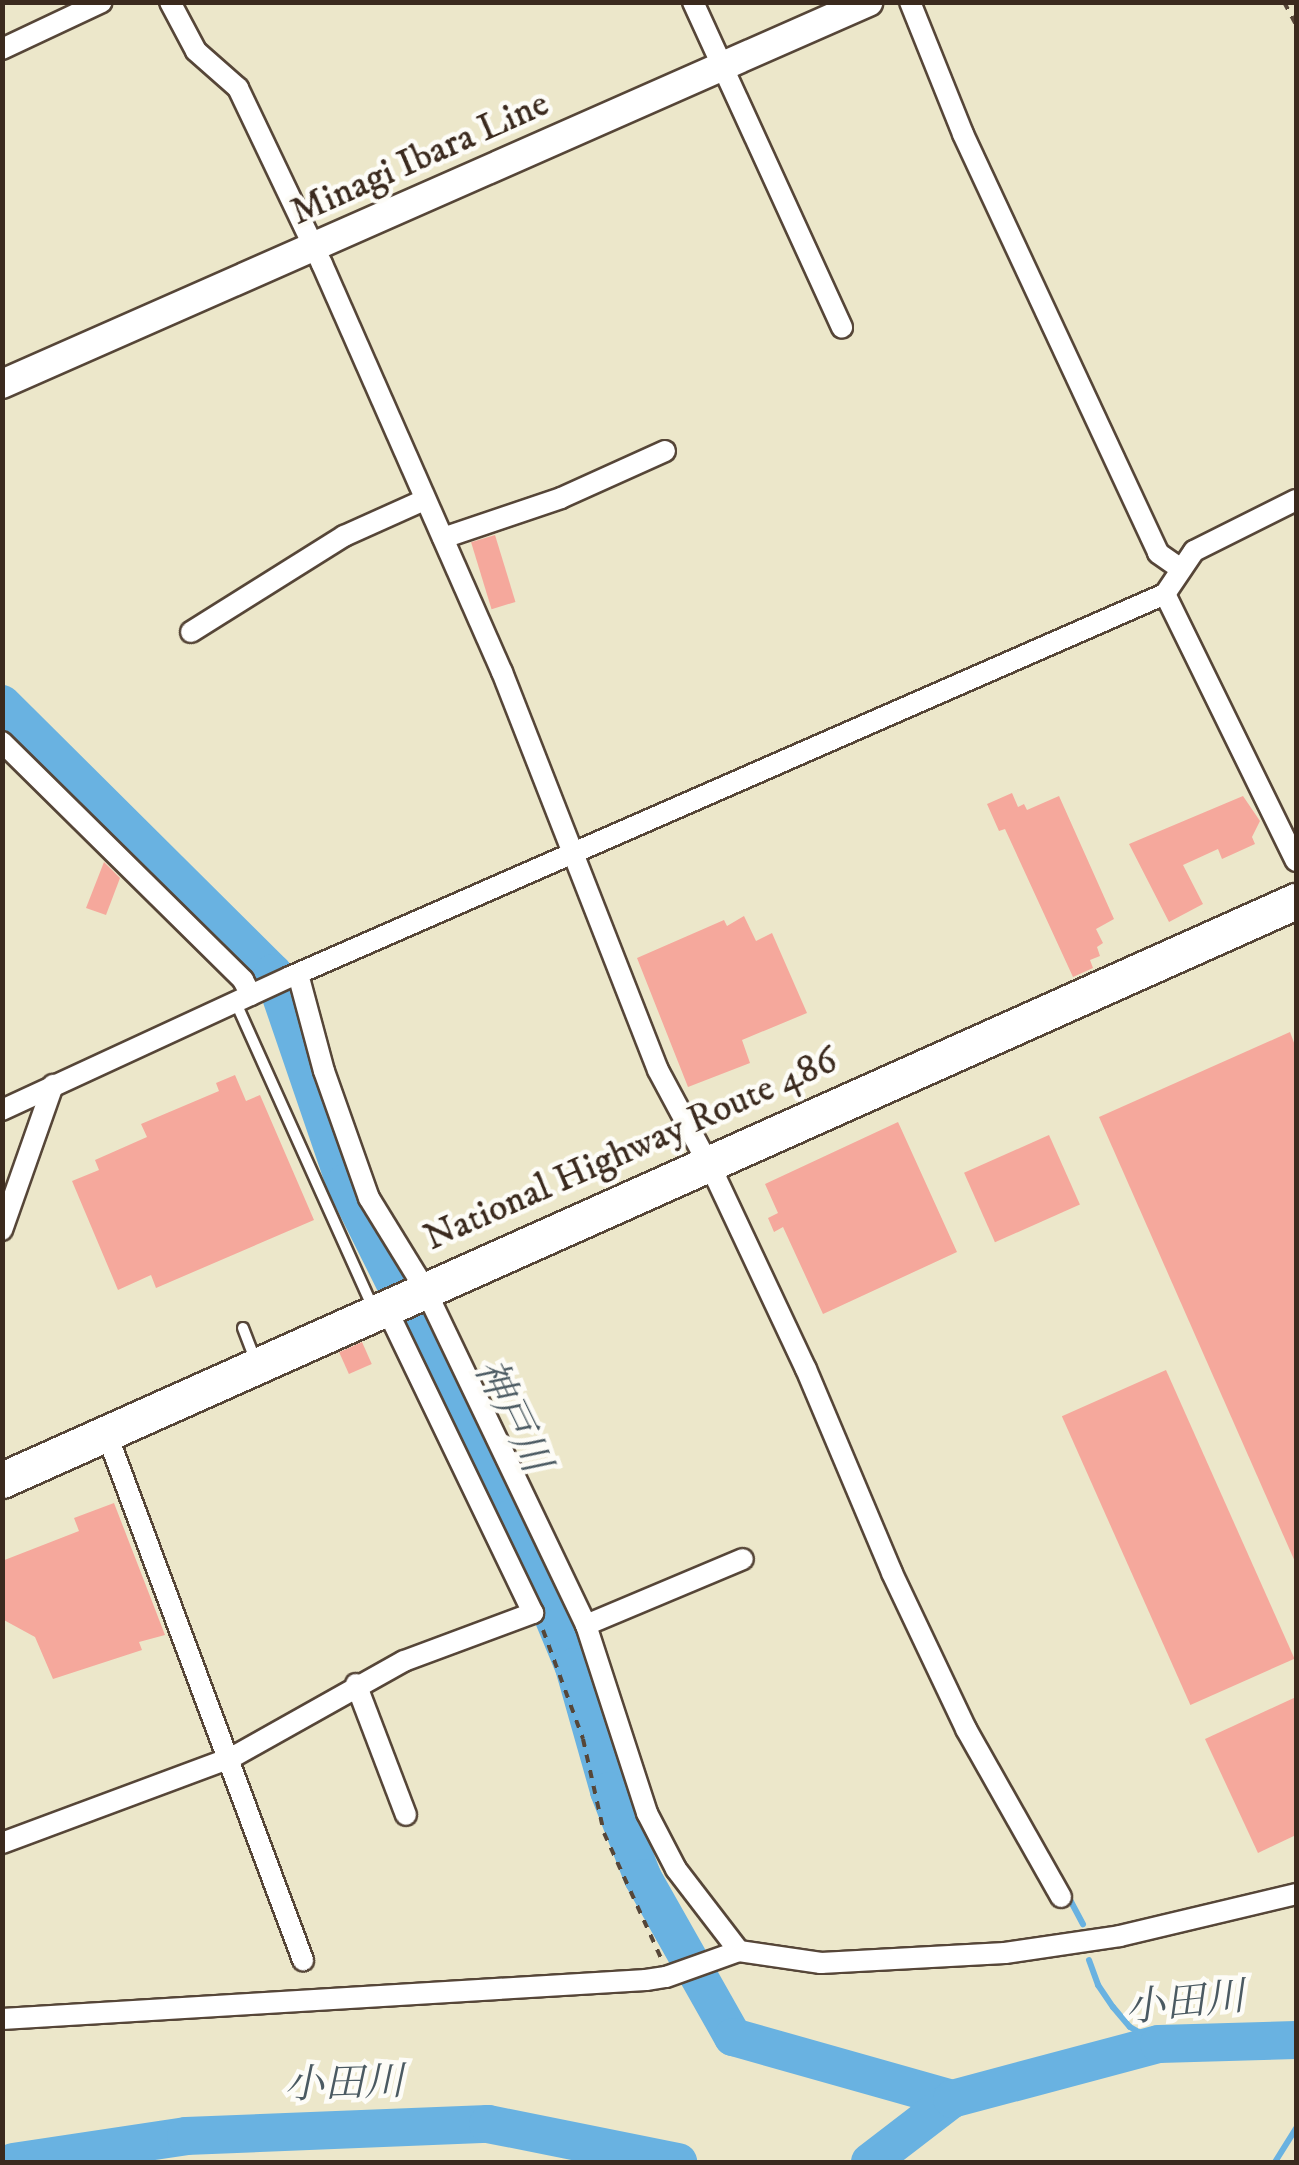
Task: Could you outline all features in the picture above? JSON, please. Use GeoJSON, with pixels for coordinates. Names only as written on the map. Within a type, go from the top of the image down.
{"type":"FeatureCollection","features":[{"type":"Feature","properties":{"kind":"highway","name":"National Highway Route 486"},"geometry":{"type":"LineString","coordinates":[[2,1480],[705,1162],[1296,901]]}},
{"type":"Feature","properties":{"kind":"main road","name":"Minagi Ibara Line"},"geometry":{"type":"LineString","coordinates":[[3,383],[868,2]]}},
{"type":"Feature","properties":{"kind":"street"},"geometry":{"type":"LineString","coordinates":[[2,49],[102,2]]}},
{"type":"Feature","properties":{"kind":"street"},"geometry":{"type":"LineString","coordinates":[[170,2],[196,51],[238,88],[443,538],[574,853],[658,1070],[806,1369],[892,1573],[966,1729],[1061,1897]]}},
{"type":"Feature","properties":{"kind":"street"},"geometry":{"type":"LineString","coordinates":[[693,2],[842,328]]}},
{"type":"Feature","properties":{"kind":"street"},"geometry":{"type":"LineString","coordinates":[[910,2],[963,134],[1158,553],[1181,568]]}},
{"type":"Feature","properties":{"kind":"street"},"geometry":{"type":"LineString","coordinates":[[443,538],[561,498],[666,450]]}},
{"type":"Feature","properties":{"kind":"street"},"geometry":{"type":"LineString","coordinates":[[191,632],[344,536],[424,500]]}},
{"type":"Feature","properties":{"kind":"street"},"geometry":{"type":"LineString","coordinates":[[2,1110],[294,976],[1165,594],[1176,584],[1181,568],[1194,551],[1216,536],[1296,500]]}},
{"type":"Feature","properties":{"kind":"street"},"geometry":{"type":"LineString","coordinates":[[1165,594],[1296,861]]}},
{"type":"Feature","properties":{"kind":"street"},"geometry":{"type":"LineString","coordinates":[[2,742],[243,980],[250,996]]}},
{"type":"Feature","properties":{"kind":"street"},"geometry":{"type":"LineString","coordinates":[[2,1843],[230,1758],[356,1684],[404,1661],[533,1613],[398,1300],[369,1198],[294,976]]}},
{"type":"Feature","properties":{"kind":"street"},"geometry":{"type":"LineString","coordinates":[[2,1230],[53,1085]]}},
{"type":"Feature","properties":{"kind":"street"},"geometry":{"type":"LineString","coordinates":[[398,1300],[586,1625],[637,1789],[676,1869],[732,1954]]}},
{"type":"Feature","properties":{"kind":"street"},"geometry":{"type":"LineString","coordinates":[[106,1432],[303,1960]]}},
{"type":"Feature","properties":{"kind":"street"},"geometry":{"type":"LineString","coordinates":[[586,1625],[744,1559]]}},
{"type":"Feature","properties":{"kind":"street"},"geometry":{"type":"LineString","coordinates":[[356,1684],[406,1816]]}},
{"type":"Feature","properties":{"kind":"street"},"geometry":{"type":"LineString","coordinates":[[2,2019],[671,1976],[732,1954],[822,1963],[1005,1953],[1120,1936],[1296,1894]]}},
{"type":"Feature","properties":{"kind":"lane"},"geometry":{"type":"LineString","coordinates":[[250,996],[398,1300]]}},
{"type":"Feature","properties":{"kind":"lane"},"geometry":{"type":"LineString","coordinates":[[242,1328],[257,1364]]}},
{"type":"Feature","properties":{"kind":"path"},"geometry":{"type":"LineString","coordinates":[[1284,2],[1296,25]]}},
{"type":"Feature","properties":{"kind":"path"},"geometry":{"type":"LineString","coordinates":[[533,1613],[568,1687],[604,1833],[671,1976]]}},
{"type":"Feature","properties":{"kind":"building"},"geometry":{"type":"Polygon","coordinates":[[[495,535],[515,602],[492,609],[471,542],[495,535]]]}},
{"type":"Feature","properties":{"kind":"building"},"geometry":{"type":"Polygon","coordinates":[[[1012,793],[1018,807],[1024,804],[1027,810],[1059,796],[1114,919],[1096,929],[1103,943],[1097,947],[1100,956],[1090,960],[1093,968],[1073,977],[1005,829],[999,831],[987,804],[1012,793]]]}},
{"type":"Feature","properties":{"kind":"building"},"geometry":{"type":"Polygon","coordinates":[[[1243,796],[1260,821],[1252,837],[1255,844],[1222,859],[1218,849],[1183,865],[1203,904],[1169,922],[1129,844],[1243,796]]]}},
{"type":"Feature","properties":{"kind":"building"},"geometry":{"type":"Polygon","coordinates":[[[104,862],[120,878],[106,915],[86,908],[104,862]]]}},
{"type":"Feature","properties":{"kind":"building"},"geometry":{"type":"Polygon","coordinates":[[[744,916],[756,941],[772,933],[807,1013],[742,1040],[750,1063],[688,1087],[637,958],[724,920],[727,926],[744,916]]]}},
{"type":"Feature","properties":{"kind":"building"},"geometry":{"type":"Polygon","coordinates":[[[1290,1032],[1296,1048],[1296,1564],[1099,1117],[1290,1032]]]}},
{"type":"Feature","properties":{"kind":"building"},"geometry":{"type":"Polygon","coordinates":[[[235,1075],[246,1101],[260,1095],[314,1220],[156,1288],[151,1275],[118,1290],[72,1181],[99,1170],[95,1160],[147,1137],[141,1124],[219,1091],[216,1083],[235,1075]]]}},
{"type":"Feature","properties":{"kind":"building"},"geometry":{"type":"Polygon","coordinates":[[[898,1122],[957,1252],[823,1314],[783,1227],[774,1232],[768,1218],[778,1213],[765,1184],[898,1122]]]}},
{"type":"Feature","properties":{"kind":"building"},"geometry":{"type":"Polygon","coordinates":[[[1049,1135],[1080,1204],[995,1242],[964,1173],[1049,1135]]]}},
{"type":"Feature","properties":{"kind":"building"},"geometry":{"type":"Polygon","coordinates":[[[362,1342],[372,1364],[349,1374],[339,1352],[362,1342]]]}},
{"type":"Feature","properties":{"kind":"building"},"geometry":{"type":"Polygon","coordinates":[[[1166,1370],[1295,1659],[1190,1705],[1062,1416],[1166,1370]]]}},
{"type":"Feature","properties":{"kind":"building"},"geometry":{"type":"Polygon","coordinates":[[[114,1503],[165,1635],[139,1642],[142,1650],[53,1679],[35,1637],[2,1619],[2,1561],[79,1531],[74,1518],[114,1503]]]}},
{"type":"Feature","properties":{"kind":"building"},"geometry":{"type":"Polygon","coordinates":[[[1296,1697],[1296,1835],[1258,1853],[1205,1739],[1296,1697]]]}},
{"type":"Feature","properties":{"kind":"waterway","name":"神戸川"},"geometry":{"type":"LineString","coordinates":[[2,704],[273,973],[345,1183],[512,1518],[574,1667],[609,1791],[643,1878],[733,2037],[952,2099]]}},
{"type":"Feature","properties":{"kind":"waterway"},"geometry":{"type":"LineString","coordinates":[[1068,1896],[1083,1924]]}},
{"type":"Feature","properties":{"kind":"waterway"},"geometry":{"type":"LineString","coordinates":[[1089,1960],[1098,1985],[1113,2007],[1130,2027],[1159,2044]]}},
{"type":"Feature","properties":{"kind":"waterway","name":"小田川"},"geometry":{"type":"LineString","coordinates":[[870,2162],[952,2099],[1159,2044],[1296,2040]]}},
{"type":"Feature","properties":{"kind":"waterway","name":"小田川"},"geometry":{"type":"LineString","coordinates":[[13,2162],[186,2136],[488,2124],[678,2162]]}},
{"type":"Feature","properties":{"kind":"waterway"},"geometry":{"type":"LineString","coordinates":[[1275,2162],[1296,2128]]}}]}
